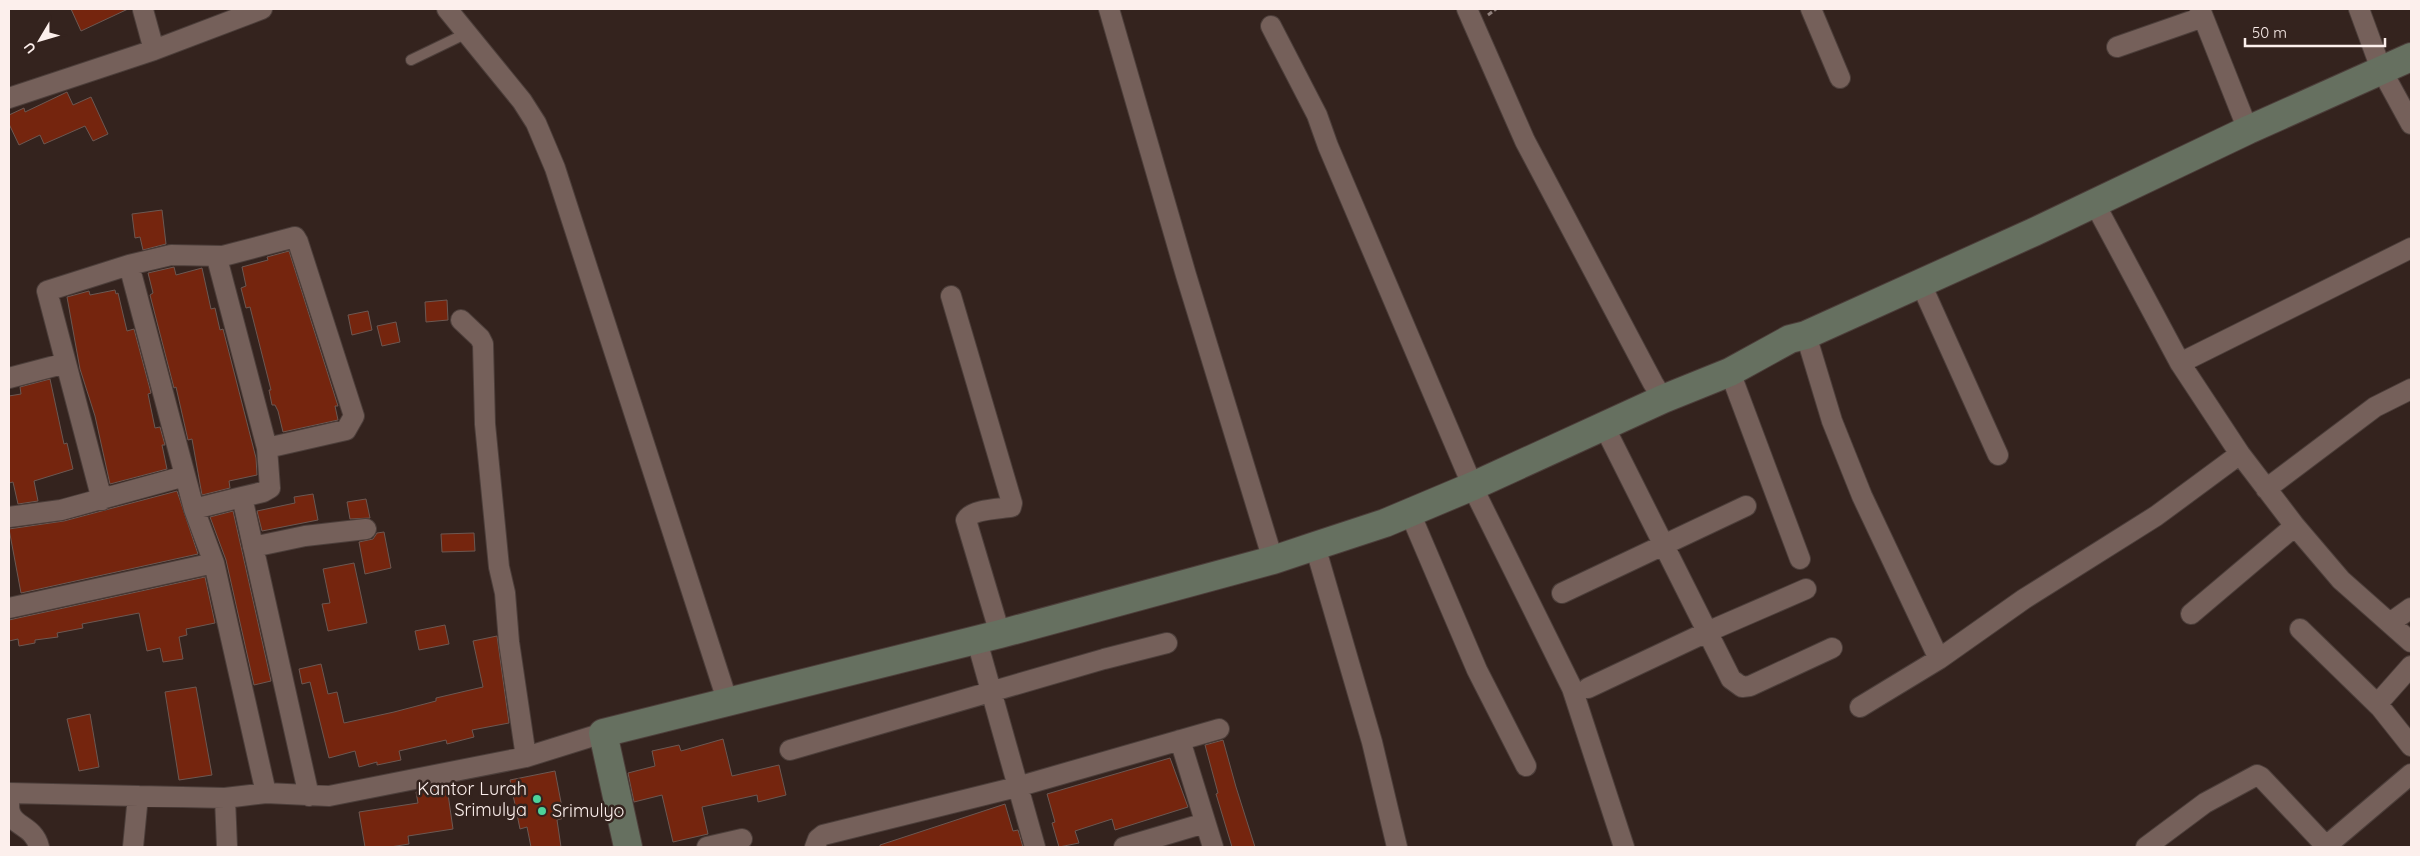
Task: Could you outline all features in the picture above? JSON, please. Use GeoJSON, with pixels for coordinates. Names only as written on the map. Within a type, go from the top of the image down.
{"type":"FeatureCollection","features":[{"type":"Feature","properties":{"kind":"street"},"geometry":{"type":"LineString","coordinates":[[9,98],[154,50],[262,9]]}},
{"type":"Feature","properties":{"kind":"street"},"geometry":{"type":"LineString","coordinates":[[448,9],[522,102],[536,123],[555,168],[728,703]]}},
{"type":"Feature","properties":{"kind":"street"},"geometry":{"type":"LineString","coordinates":[[1109,9],[1186,275],[1270,549]]}},
{"type":"Feature","properties":{"kind":"street"},"geometry":{"type":"LineString","coordinates":[[1467,9],[1525,140],[1658,391]]}},
{"type":"Feature","properties":{"kind":"street"},"geometry":{"type":"LineString","coordinates":[[1811,9],[1840,78]]}},
{"type":"Feature","properties":{"kind":"street"},"geometry":{"type":"LineString","coordinates":[[2359,9],[2381,69],[2411,124]]}},
{"type":"Feature","properties":{"kind":"street"},"geometry":{"type":"LineString","coordinates":[[143,10],[154,50]]}},
{"type":"Feature","properties":{"kind":"street"},"geometry":{"type":"LineString","coordinates":[[2117,47],[2201,13],[2248,130]]}},
{"type":"Feature","properties":{"kind":"street"},"geometry":{"type":"LineString","coordinates":[[1271,26],[1317,115],[1328,146],[1474,487],[1572,688],[1624,847]]}},
{"type":"Feature","properties":{"kind":"street"},"geometry":{"type":"LineString","coordinates":[[39,847],[32,832],[20,824],[9,800],[137,807],[227,821],[266,793],[329,796],[605,743],[728,703],[986,640],[1270,549],[1319,559],[1415,525],[1474,487],[1604,426],[1658,391],[1730,372],[1790,339],[1925,293],[2095,204],[2248,130],[2411,57]]}},
{"type":"Feature","properties":{"kind":"street"},"geometry":{"type":"LineString","coordinates":[[2095,204],[2180,363],[2240,454],[2295,526],[2341,580],[2411,642]]}},
{"type":"Feature","properties":{"kind":"street"},"geometry":{"type":"LineString","coordinates":[[102,500],[47,291],[129,265],[171,255],[223,256],[295,237],[354,416],[346,430],[266,448]]}},
{"type":"Feature","properties":{"kind":"street"},"geometry":{"type":"LineString","coordinates":[[2180,363],[2411,248]]}},
{"type":"Feature","properties":{"kind":"street"},"geometry":{"type":"LineString","coordinates":[[194,509],[263,492],[270,488],[266,448],[218,262],[223,256]]}},
{"type":"Feature","properties":{"kind":"street"},"geometry":{"type":"LineString","coordinates":[[129,265],[194,509],[214,563],[266,793]]}},
{"type":"Feature","properties":{"kind":"street"},"geometry":{"type":"LineString","coordinates":[[1925,293],[1998,455]]}},
{"type":"Feature","properties":{"kind":"street"},"geometry":{"type":"LineString","coordinates":[[950,296],[1012,503],[1010,507],[978,513],[968,517],[966,520],[986,640],[986,671],[1035,847]]}},
{"type":"Feature","properties":{"kind":"street"},"geometry":{"type":"LineString","coordinates":[[461,320],[483,344],[485,424],[498,558],[505,593],[509,642],[526,757]]}},
{"type":"Feature","properties":{"kind":"street"},"geometry":{"type":"LineString","coordinates":[[1806,334],[1832,421],[1862,496],[1939,659]]}},
{"type":"Feature","properties":{"kind":"street"},"geometry":{"type":"LineString","coordinates":[[9,378],[66,363]]}},
{"type":"Feature","properties":{"kind":"street"},"geometry":{"type":"LineString","coordinates":[[1730,372],[1800,559]]}},
{"type":"Feature","properties":{"kind":"street"},"geometry":{"type":"LineString","coordinates":[[2266,489],[2375,407],[2411,389]]}},
{"type":"Feature","properties":{"kind":"street"},"geometry":{"type":"LineString","coordinates":[[1604,426],[1731,679],[1742,687],[1750,686],[1832,648]]}},
{"type":"Feature","properties":{"kind":"street"},"geometry":{"type":"LineString","coordinates":[[1860,707],[1939,659],[2024,599],[2156,516],[2240,454]]}},
{"type":"Feature","properties":{"kind":"street"},"geometry":{"type":"LineString","coordinates":[[9,517],[61,510],[185,476]]}},
{"type":"Feature","properties":{"kind":"street"},"geometry":{"type":"LineString","coordinates":[[242,497],[309,796]]}},
{"type":"Feature","properties":{"kind":"street"},"geometry":{"type":"LineString","coordinates":[[1562,593],[1662,544],[1746,506]]}},
{"type":"Feature","properties":{"kind":"street"},"geometry":{"type":"LineString","coordinates":[[1415,525],[1478,670],[1526,766]]}},
{"type":"Feature","properties":{"kind":"street"},"geometry":{"type":"LineString","coordinates":[[2191,614],[2295,526]]}},
{"type":"Feature","properties":{"kind":"street"},"geometry":{"type":"LineString","coordinates":[[253,547],[305,536],[366,529]]}},
{"type":"Feature","properties":{"kind":"street"},"geometry":{"type":"LineString","coordinates":[[1319,559],[1372,742],[1398,847]]}},
{"type":"Feature","properties":{"kind":"street"},"geometry":{"type":"LineString","coordinates":[[9,608],[214,563]]}},
{"type":"Feature","properties":{"kind":"street"},"geometry":{"type":"LineString","coordinates":[[1588,688],[1707,632],[1806,589]]}},
{"type":"Feature","properties":{"kind":"street"},"geometry":{"type":"LineString","coordinates":[[2390,623],[2411,608]]}},
{"type":"Feature","properties":{"kind":"street"},"geometry":{"type":"LineString","coordinates":[[2300,630],[2380,707],[2411,746]]}},
{"type":"Feature","properties":{"kind":"street"},"geometry":{"type":"LineString","coordinates":[[790,750],[1104,659],[1167,643]]}},
{"type":"Feature","properties":{"kind":"street"},"geometry":{"type":"LineString","coordinates":[[2380,707],[2380,701],[2411,666]]}},
{"type":"Feature","properties":{"kind":"street"},"geometry":{"type":"LineString","coordinates":[[814,847],[818,839],[823,835],[1017,787],[1218,729]]}},
{"type":"Feature","properties":{"kind":"street"},"geometry":{"type":"LineString","coordinates":[[1180,740],[1213,847]]}},
{"type":"Feature","properties":{"kind":"street"},"geometry":{"type":"LineString","coordinates":[[605,743],[628,847]]}},
{"type":"Feature","properties":{"kind":"street"},"geometry":{"type":"LineString","coordinates":[[2146,847],[2205,803],[2256,775],[2261,777],[2325,847],[2411,774]]}},
{"type":"Feature","properties":{"kind":"street"},"geometry":{"type":"LineString","coordinates":[[133,847],[137,807]]}},
{"type":"Feature","properties":{"kind":"street"},"geometry":{"type":"LineString","coordinates":[[1124,847],[1206,823]]}},
{"type":"Feature","properties":{"kind":"street"},"geometry":{"type":"LineString","coordinates":[[707,847],[742,839]]}},
{"type":"Feature","properties":{"kind":"lane"},"geometry":{"type":"LineString","coordinates":[[411,60],[467,33]]}},
{"type":"Feature","properties":{"kind":"building"},"geometry":{"type":"Polygon","coordinates":[[[71,9],[128,9],[81,31],[71,9]]]}},
{"type":"Feature","properties":{"kind":"building"},"geometry":{"type":"Polygon","coordinates":[[[67,92],[73,105],[91,97],[108,134],[93,141],[85,126],[44,144],[40,135],[19,145],[9,124],[9,115],[24,108],[25,112],[67,92]]]}},
{"type":"Feature","properties":{"kind":"building"},"geometry":{"type":"Polygon","coordinates":[[[162,210],[166,244],[143,250],[140,237],[135,238],[132,214],[162,210]]]}},
{"type":"Feature","properties":{"kind":"building"},"geometry":{"type":"Polygon","coordinates":[[[289,251],[338,406],[335,406],[338,420],[283,432],[278,411],[275,405],[272,405],[269,390],[271,390],[250,307],[246,308],[241,288],[246,286],[242,267],[268,260],[267,257],[289,251]]]}},
{"type":"Feature","properties":{"kind":"building"},"geometry":{"type":"Polygon","coordinates":[[[174,267],[176,275],[202,268],[211,309],[215,308],[220,330],[223,329],[256,458],[257,475],[229,481],[230,488],[202,495],[192,439],[188,440],[176,387],[174,388],[150,295],[153,293],[148,273],[174,267]]]}},
{"type":"Feature","properties":{"kind":"building"},"geometry":{"type":"Polygon","coordinates":[[[115,290],[116,294],[118,293],[127,331],[134,329],[151,393],[148,394],[155,428],[160,427],[165,445],[162,445],[167,469],[110,484],[95,416],[80,369],[67,297],[89,291],[90,295],[115,290]]]}},
{"type":"Feature","properties":{"kind":"building"},"geometry":{"type":"Polygon","coordinates":[[[447,300],[448,320],[426,322],[425,302],[447,300]]]}},
{"type":"Feature","properties":{"kind":"building"},"geometry":{"type":"Polygon","coordinates":[[[368,311],[372,330],[352,335],[348,315],[368,311]]]}},
{"type":"Feature","properties":{"kind":"building"},"geometry":{"type":"Polygon","coordinates":[[[396,322],[400,342],[382,346],[377,326],[396,322]]]}},
{"type":"Feature","properties":{"kind":"building"},"geometry":{"type":"Polygon","coordinates":[[[50,379],[64,444],[67,443],[73,469],[34,481],[38,501],[18,504],[13,482],[9,483],[9,396],[21,394],[20,387],[50,379]]]}},
{"type":"Feature","properties":{"kind":"building"},"geometry":{"type":"Polygon","coordinates":[[[177,491],[198,554],[21,593],[9,529],[64,521],[177,491]]]}},
{"type":"Feature","properties":{"kind":"building"},"geometry":{"type":"Polygon","coordinates":[[[313,494],[318,520],[262,531],[257,511],[295,503],[294,497],[313,494]]]}},
{"type":"Feature","properties":{"kind":"building"},"geometry":{"type":"Polygon","coordinates":[[[366,499],[370,518],[350,519],[347,502],[366,499]]]}},
{"type":"Feature","properties":{"kind":"building"},"geometry":{"type":"Polygon","coordinates":[[[233,511],[271,681],[254,685],[226,560],[210,517],[233,511]]]}},
{"type":"Feature","properties":{"kind":"building"},"geometry":{"type":"Polygon","coordinates":[[[384,532],[391,568],[365,574],[359,542],[373,539],[377,533],[384,532]]]}},
{"type":"Feature","properties":{"kind":"building"},"geometry":{"type":"Polygon","coordinates":[[[474,533],[475,551],[442,552],[441,534],[474,533]]]}},
{"type":"Feature","properties":{"kind":"building"},"geometry":{"type":"Polygon","coordinates":[[[354,563],[367,623],[328,631],[322,604],[330,603],[323,569],[354,563]]]}},
{"type":"Feature","properties":{"kind":"building"},"geometry":{"type":"Polygon","coordinates":[[[205,577],[215,623],[186,629],[187,635],[179,637],[183,659],[163,662],[160,648],[147,651],[139,613],[82,624],[83,628],[57,633],[58,637],[35,640],[35,643],[19,646],[18,639],[9,641],[9,620],[205,577]]]}},
{"type":"Feature","properties":{"kind":"building"},"geometry":{"type":"Polygon","coordinates":[[[445,625],[449,644],[419,650],[415,631],[445,625]]]}},
{"type":"Feature","properties":{"kind":"building"},"geometry":{"type":"Polygon","coordinates":[[[497,636],[509,723],[472,730],[474,737],[447,744],[446,740],[399,751],[401,760],[377,765],[377,762],[359,767],[355,751],[329,758],[310,682],[302,684],[299,669],[321,664],[328,694],[337,692],[344,723],[394,712],[436,701],[436,698],[483,687],[473,641],[497,636]]]}},
{"type":"Feature","properties":{"kind":"building"},"geometry":{"type":"Polygon","coordinates":[[[196,687],[212,775],[179,780],[165,692],[196,687]]]}},
{"type":"Feature","properties":{"kind":"building"},"geometry":{"type":"Polygon","coordinates":[[[90,714],[99,767],[79,771],[67,719],[90,714]]]}},
{"type":"Feature","properties":{"kind":"building"},"geometry":{"type":"Polygon","coordinates":[[[723,739],[732,776],[779,765],[786,795],[758,802],[757,795],[702,807],[708,834],[673,842],[662,795],[634,802],[628,773],[655,766],[652,751],[679,745],[681,751],[723,739]]]}},
{"type":"Feature","properties":{"kind":"building"},"geometry":{"type":"Polygon","coordinates":[[[1223,740],[1255,847],[1232,847],[1216,794],[1218,793],[1205,745],[1223,740]]]}},
{"type":"Feature","properties":{"kind":"building"},"geometry":{"type":"Polygon","coordinates":[[[1170,758],[1188,807],[1115,830],[1112,819],[1075,831],[1079,843],[1059,847],[1052,823],[1055,822],[1047,794],[1170,758]]]}},
{"type":"Feature","properties":{"kind":"building","name":"Kantor Lurah Srimulya"},"geometry":{"type":"Polygon","coordinates":[[[555,771],[564,818],[557,820],[561,847],[531,847],[527,827],[520,829],[510,780],[555,771]]]}},
{"type":"Feature","properties":{"kind":"building"},"geometry":{"type":"Polygon","coordinates":[[[447,787],[453,829],[408,836],[409,844],[390,847],[365,847],[359,812],[418,803],[416,792],[447,787]]]}},
{"type":"Feature","properties":{"kind":"building"},"geometry":{"type":"Polygon","coordinates":[[[1005,804],[1013,831],[1018,830],[1023,847],[880,847],[880,845],[1005,804]]]}},
{"type":"Feature","properties":{"kind":"place","name":"Kantor Lurah Srimulya"},"geometry":{"type":"Point","coordinates":[537,799]}},
{"type":"Feature","properties":{"kind":"place","name":"Srimulyo"},"geometry":{"type":"Point","coordinates":[542,811]}}]}
